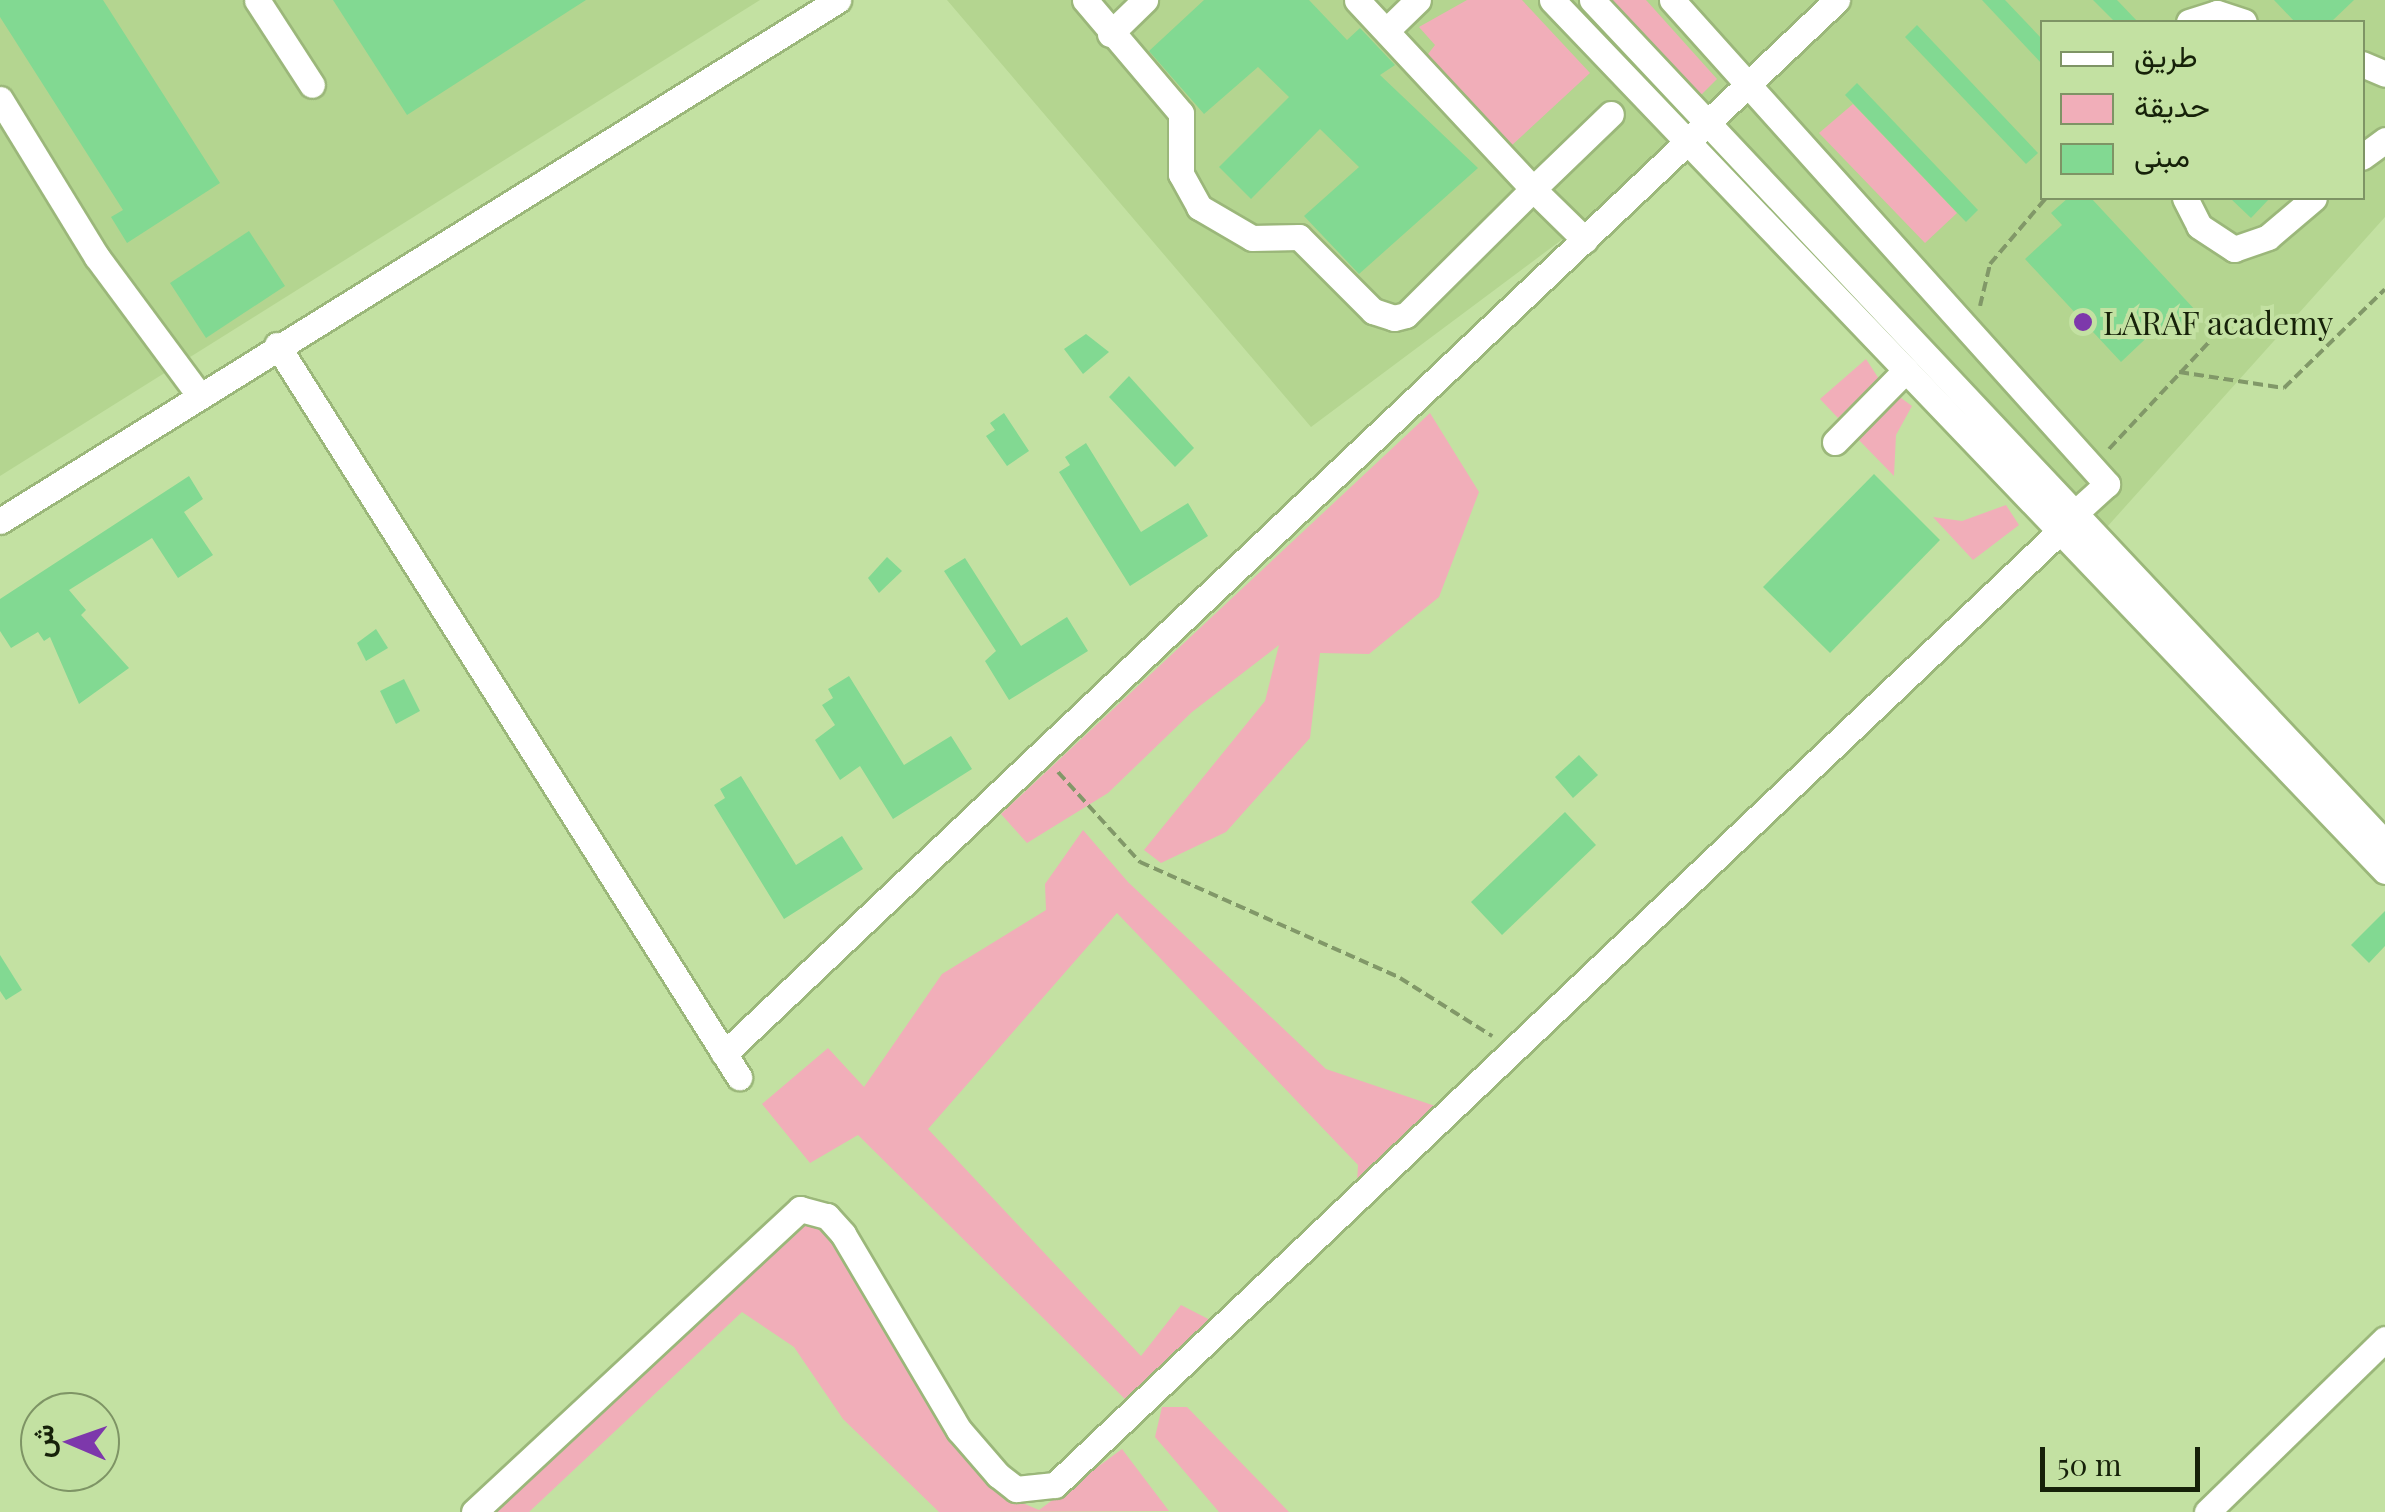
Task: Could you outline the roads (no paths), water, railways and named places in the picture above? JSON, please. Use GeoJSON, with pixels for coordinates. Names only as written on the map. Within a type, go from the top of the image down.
{"type":"FeatureCollection","features":[{"type":"Feature","properties":{"kind":"street"},"geometry":{"type":"LineString","coordinates":[[257,0],[312,85]]}},
{"type":"Feature","properties":{"kind":"street"},"geometry":{"type":"LineString","coordinates":[[0,521],[838,0]]}},
{"type":"Feature","properties":{"kind":"street"},"geometry":{"type":"LineString","coordinates":[[1085,0],[1181,113],[1181,174],[1199,207],[1252,238],[1299,238],[1384,316],[1406,315],[1611,114]]}},
{"type":"Feature","properties":{"kind":"street"},"geometry":{"type":"LineString","coordinates":[[1110,34],[1144,0]]}},
{"type":"Feature","properties":{"kind":"street"},"geometry":{"type":"LineString","coordinates":[[1357,0],[1585,240]]}},
{"type":"Feature","properties":{"kind":"street"},"geometry":{"type":"LineString","coordinates":[[1387,30],[1418,0]]}},
{"type":"Feature","properties":{"kind":"street"},"geometry":{"type":"LineString","coordinates":[[1552,0],[1906,370],[2067,522],[2385,843]]}},
{"type":"Feature","properties":{"kind":"street"},"geometry":{"type":"LineString","coordinates":[[1592,0],[1709,124],[2385,871]]}},
{"type":"Feature","properties":{"kind":"street"},"geometry":{"type":"LineString","coordinates":[[474,1512],[800,1209],[827,1216],[842,1234],[959,1430],[998,1474],[1016,1489],[1055,1485],[2107,484],[1672,0]]}},
{"type":"Feature","properties":{"kind":"street"},"geometry":{"type":"LineString","coordinates":[[724,1054],[1690,144],[1837,0]]}},
{"type":"Feature","properties":{"kind":"street"},"geometry":{"type":"LineString","coordinates":[[2196,20],[2217,13],[2238,20]]}},
{"type":"Feature","properties":{"kind":"street"},"geometry":{"type":"LineString","coordinates":[[0,99],[97,257],[199,395]]}},
{"type":"Feature","properties":{"kind":"street"},"geometry":{"type":"LineString","coordinates":[[2187,200],[2199,226],[2234,249],[2268,237],[2312,200]]}},
{"type":"Feature","properties":{"kind":"street"},"geometry":{"type":"LineString","coordinates":[[277,346],[738,1076]]}},
{"type":"Feature","properties":{"kind":"street"},"geometry":{"type":"LineString","coordinates":[[1835,442],[1906,370]]}},
{"type":"Feature","properties":{"kind":"street"},"geometry":{"type":"LineString","coordinates":[[2208,1512],[2385,1339]]}},
{"type":"Feature","properties":{"kind":"place","name":"LARAF academy"},"geometry":{"type":"Point","coordinates":[2083,322]}}]}
